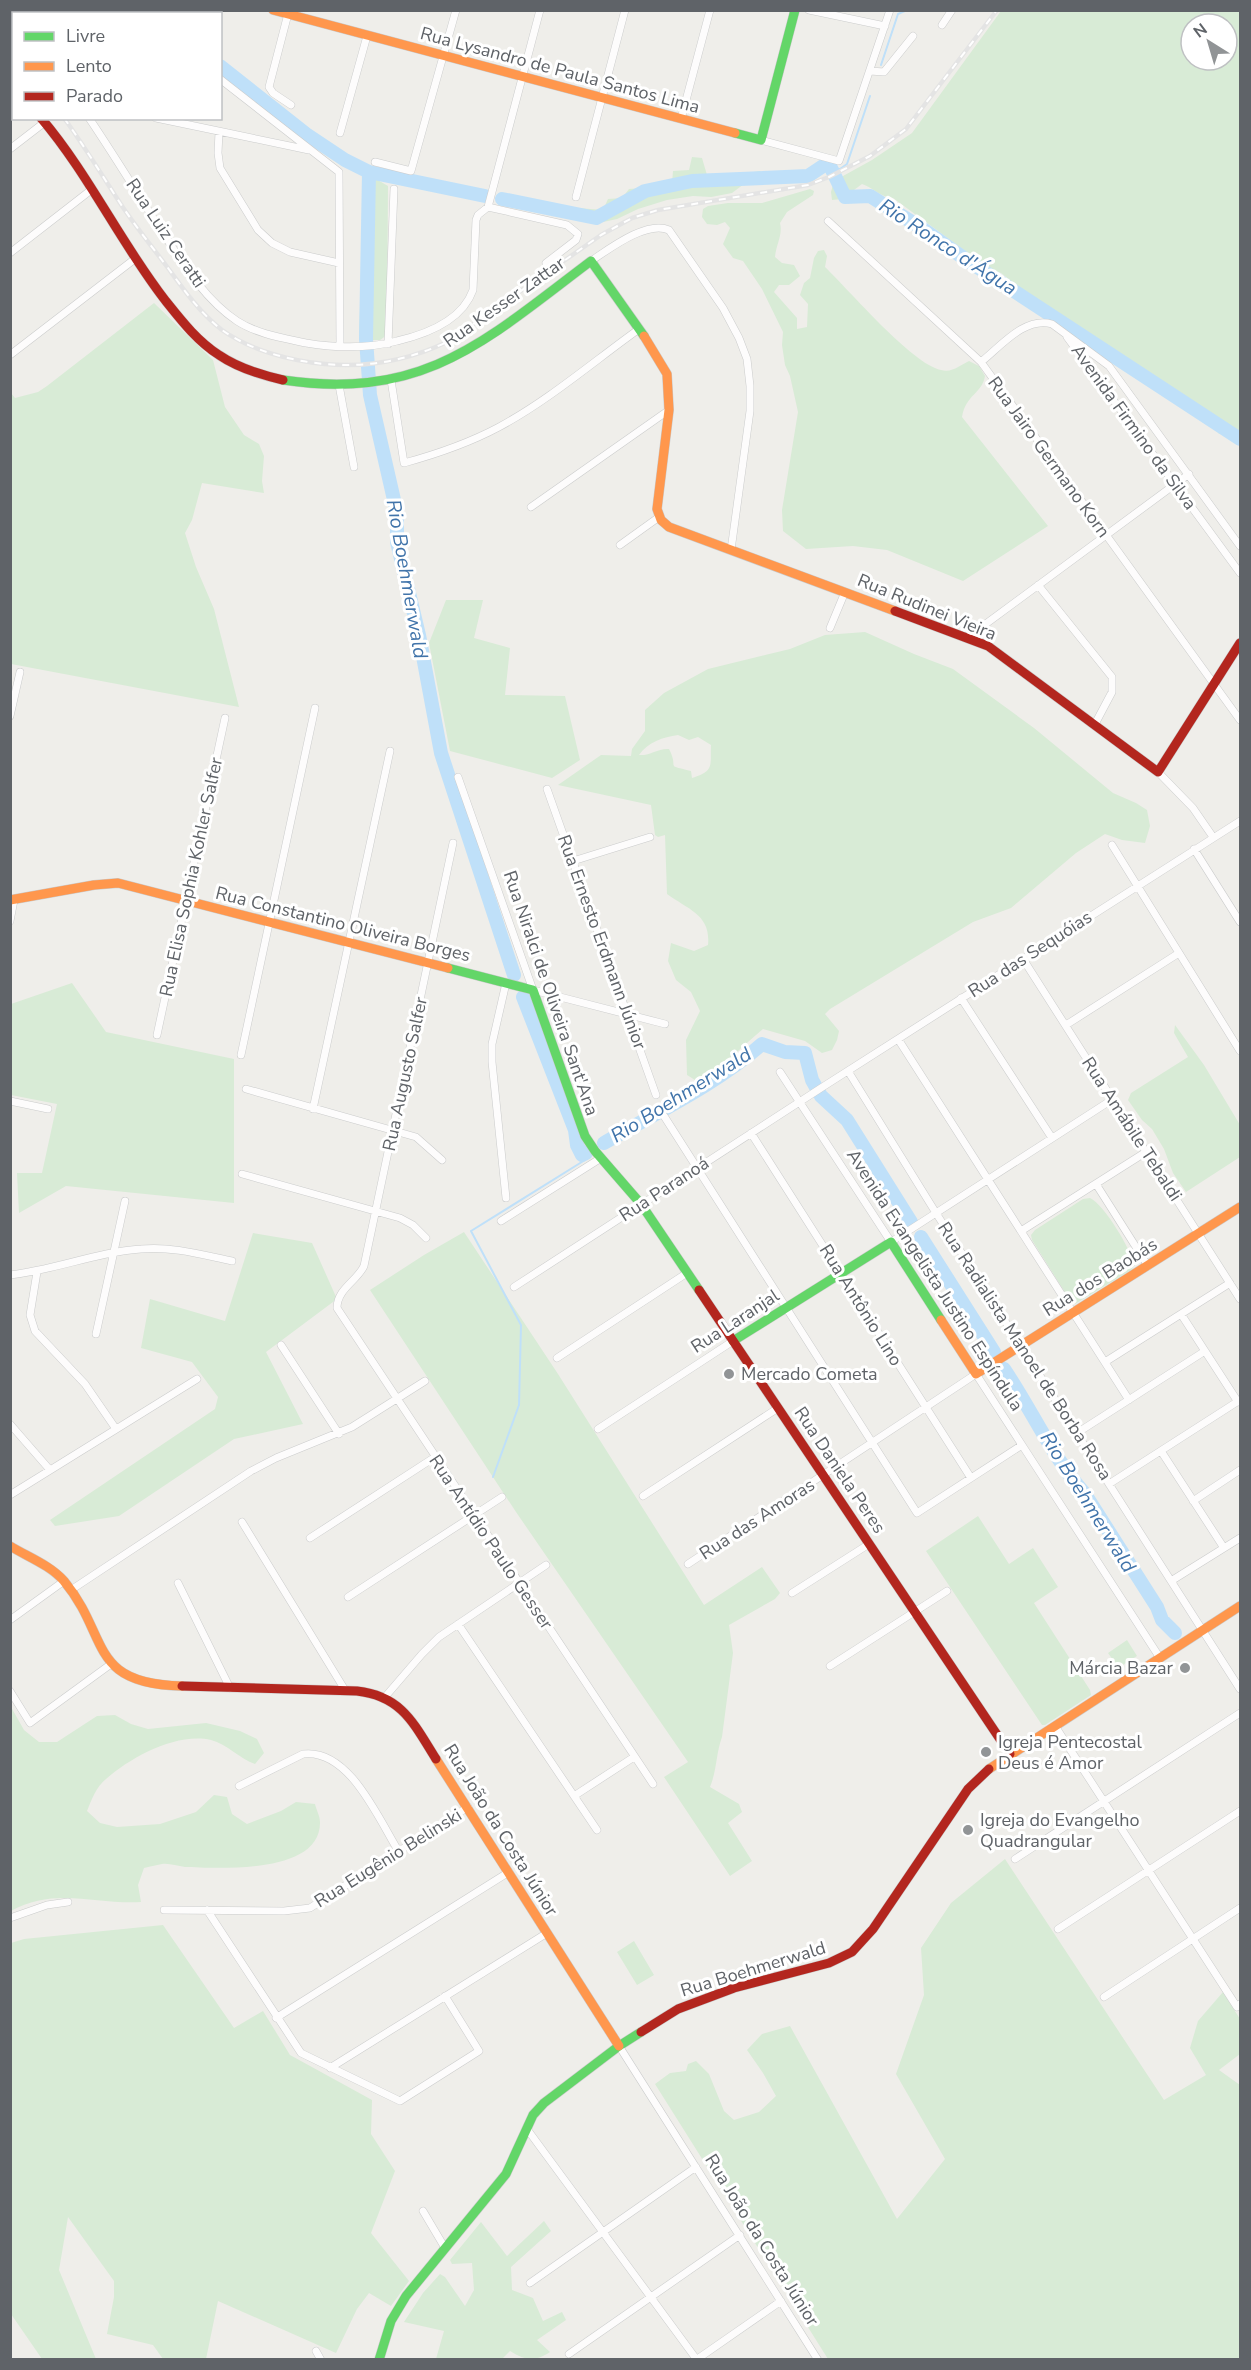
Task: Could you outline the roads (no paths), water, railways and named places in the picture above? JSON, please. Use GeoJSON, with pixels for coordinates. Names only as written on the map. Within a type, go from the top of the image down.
{"type":"FeatureCollection","features":[{"type":"Feature","properties":{"kind":"street","name":"Rua Lysandro de Paula Santos Lima"},"geometry":{"type":"LineString","coordinates":[[273,10],[839,161],[870,71]]}},
{"type":"Feature","properties":{"kind":"street"},"geometry":{"type":"LineString","coordinates":[[375,162],[411,171],[456,10]]}},
{"type":"Feature","properties":{"kind":"street","name":"Rua Luiz Ceratti"},"geometry":{"type":"LineString","coordinates":[[90,120],[182,261],[219,306],[238,322],[260,331],[311,343],[361,347],[388,344],[431,330],[449,320],[465,306],[472,290],[476,220],[478,215],[488,207],[540,10]]}},
{"type":"Feature","properties":{"kind":"street"},"geometry":{"type":"LineString","coordinates":[[576,197],[626,10]]}},
{"type":"Feature","properties":{"kind":"street"},"geometry":{"type":"LineString","coordinates":[[681,119],[710,10]]}},
{"type":"Feature","properties":{"kind":"street"},"geometry":{"type":"LineString","coordinates":[[761,140],[795,10]]}},
{"type":"Feature","properties":{"kind":"street"},"geometry":{"type":"LineString","coordinates":[[809,10],[885,26]]}},
{"type":"Feature","properties":{"kind":"street"},"geometry":{"type":"LineString","coordinates":[[890,10],[870,71],[884,72],[913,36]]}},
{"type":"Feature","properties":{"kind":"street"},"geometry":{"type":"LineString","coordinates":[[942,25],[952,10]]}},
{"type":"Feature","properties":{"kind":"street"},"geometry":{"type":"LineString","coordinates":[[289,13],[269,87],[273,93],[291,105]]}},
{"type":"Feature","properties":{"kind":"street"},"geometry":{"type":"LineString","coordinates":[[340,133],[367,36]]}},
{"type":"Feature","properties":{"kind":"street"},"geometry":{"type":"LineString","coordinates":[[222,81],[339,172],[340,346]]}},
{"type":"Feature","properties":{"kind":"street"},"geometry":{"type":"LineString","coordinates":[[10,149],[43,120]]}},
{"type":"Feature","properties":{"kind":"street","name":"Rua Kesser Zattar"},"geometry":{"type":"LineString","coordinates":[[43,120],[136,258],[181,320],[220,356],[237,365],[272,377],[339,385],[362,384],[391,380],[438,366],[463,353],[591,261],[637,233],[652,228],[663,227],[669,230],[723,308],[747,359],[750,411],[731,550]]}},
{"type":"Feature","properties":{"kind":"street"},"geometry":{"type":"LineString","coordinates":[[165,120],[312,151]]}},
{"type":"Feature","properties":{"kind":"street"},"geometry":{"type":"LineString","coordinates":[[219,132],[220,168],[258,230],[272,243],[290,252],[339,263]]}},
{"type":"Feature","properties":{"kind":"street"},"geometry":{"type":"LineString","coordinates":[[388,344],[394,189]]}},
{"type":"Feature","properties":{"kind":"street"},"geometry":{"type":"LineString","coordinates":[[10,253],[92,190]]}},
{"type":"Feature","properties":{"kind":"street"},"geometry":{"type":"LineString","coordinates":[[488,207],[567,225],[576,231],[578,234],[576,240],[546,263]]}},
{"type":"Feature","properties":{"kind":"street","name":"Rua Jairo Germano Korn"},"geometry":{"type":"LineString","coordinates":[[828,221],[981,362],[1240,720]]}},
{"type":"Feature","properties":{"kind":"street"},"geometry":{"type":"LineString","coordinates":[[10,355],[136,258]]}},
{"type":"Feature","properties":{"kind":"street"},"geometry":{"type":"LineString","coordinates":[[591,261],[657,355],[667,374],[669,410],[657,508],[659,517],[620,545]]}},
{"type":"Feature","properties":{"kind":"street"},"geometry":{"type":"LineString","coordinates":[[981,362],[1022,329],[1035,322],[1052,324],[1064,332]]}},
{"type":"Feature","properties":{"kind":"street"},"geometry":{"type":"LineString","coordinates":[[391,380],[404,463],[455,447],[498,427],[535,405],[639,329]]}},
{"type":"Feature","properties":{"kind":"street","name":"Avenida Firmino da Silva"},"geometry":{"type":"LineString","coordinates":[[1064,332],[1109,366],[1240,546]]}},
{"type":"Feature","properties":{"kind":"street","name":"Avenida Firmino da Silva"},"geometry":{"type":"LineString","coordinates":[[1064,332],[1240,573]]}},
{"type":"Feature","properties":{"kind":"street"},"geometry":{"type":"LineString","coordinates":[[339,385],[354,467]]}},
{"type":"Feature","properties":{"kind":"street"},"geometry":{"type":"LineString","coordinates":[[531,507],[669,410]]}},
{"type":"Feature","properties":{"kind":"street"},"geometry":{"type":"LineString","coordinates":[[968,637],[1189,474]]}},
{"type":"Feature","properties":{"kind":"street","name":"Rua Rudinei Vieira"},"geometry":{"type":"LineString","coordinates":[[659,517],[669,527],[968,637],[1006,658],[1158,772],[1193,808],[1214,837]]}},
{"type":"Feature","properties":{"kind":"street"},"geometry":{"type":"LineString","coordinates":[[1038,585],[1112,678],[1112,692],[1095,724]]}},
{"type":"Feature","properties":{"kind":"street"},"geometry":{"type":"LineString","coordinates":[[831,628],[845,592]]}},
{"type":"Feature","properties":{"kind":"street"},"geometry":{"type":"LineString","coordinates":[[1158,772],[1240,644]]}},
{"type":"Feature","properties":{"kind":"street"},"geometry":{"type":"LineString","coordinates":[[10,716],[20,672]]}},
{"type":"Feature","properties":{"kind":"street"},"geometry":{"type":"LineString","coordinates":[[241,1055],[315,708]]}},
{"type":"Feature","properties":{"kind":"street","name":"Rua Elisa Sophia Kohler Salfer"},"geometry":{"type":"LineString","coordinates":[[157,1035],[225,718]]}},
{"type":"Feature","properties":{"kind":"street"},"geometry":{"type":"LineString","coordinates":[[313,1109],[390,752]]}},
{"type":"Feature","properties":{"kind":"street","name":"Rua Niralci de Oliveira Sant'Ana"},"geometry":{"type":"LineString","coordinates":[[458,777],[581,1128],[601,1158],[641,1204]]}},
{"type":"Feature","properties":{"kind":"street","name":"Rua Ernesto Erdmann Júnior"},"geometry":{"type":"LineString","coordinates":[[548,789],[656,1095]]}},
{"type":"Feature","properties":{"kind":"street","name":"Rua das Sequóias"},"geometry":{"type":"LineString","coordinates":[[818,1090],[1240,821]]}},
{"type":"Feature","properties":{"kind":"street"},"geometry":{"type":"LineString","coordinates":[[573,861],[650,837]]}},
{"type":"Feature","properties":{"kind":"street","name":"Rua Augusto Salfer"},"geometry":{"type":"LineString","coordinates":[[338,1297],[362,1270],[453,843]]}},
{"type":"Feature","properties":{"kind":"street"},"geometry":{"type":"LineString","coordinates":[[1112,845],[1240,1052]]}},
{"type":"Feature","properties":{"kind":"street"},"geometry":{"type":"LineString","coordinates":[[1194,849],[1240,922]]}},
{"type":"Feature","properties":{"kind":"street","name":"Rua Constantino Oliveira Borges"},"geometry":{"type":"LineString","coordinates":[[12,900],[112,883],[186,900],[665,1024]]}},
{"type":"Feature","properties":{"kind":"street"},"geometry":{"type":"LineString","coordinates":[[10,921],[12,900]]}},
{"type":"Feature","properties":{"kind":"street"},"geometry":{"type":"LineString","coordinates":[[1066,1025],[1179,953]]}},
{"type":"Feature","properties":{"kind":"street","name":"Rua Amábile Tebaldi"},"geometry":{"type":"LineString","coordinates":[[1023,959],[1240,1299]]}},
{"type":"Feature","properties":{"kind":"street"},"geometry":{"type":"LineString","coordinates":[[506,983],[492,1044],[506,1198]]}},
{"type":"Feature","properties":{"kind":"street"},"geometry":{"type":"LineString","coordinates":[[962,998],[1052,1138]]}},
{"type":"Feature","properties":{"kind":"street"},"geometry":{"type":"LineString","coordinates":[[898,1039],[1129,1400]]}},
{"type":"Feature","properties":{"kind":"street","name":"Rua Radialista Manoel de Borba Rosa"},"geometry":{"type":"LineString","coordinates":[[848,1071],[1240,1689]]}},
{"type":"Feature","properties":{"kind":"street","name":"Avenida Evangelista Justino Espíndula"},"geometry":{"type":"LineString","coordinates":[[780,1072],[1160,1658]]}},
{"type":"Feature","properties":{"kind":"street"},"geometry":{"type":"LineString","coordinates":[[246,1089],[417,1137],[442,1160]]}},
{"type":"Feature","properties":{"kind":"street","name":"Rua Paranoá"},"geometry":{"type":"LineString","coordinates":[[514,1287],[818,1090]]}},
{"type":"Feature","properties":{"kind":"street"},"geometry":{"type":"LineString","coordinates":[[891,1242],[1113,1099]]}},
{"type":"Feature","properties":{"kind":"street"},"geometry":{"type":"LineString","coordinates":[[10,1101],[48,1109]]}},
{"type":"Feature","properties":{"kind":"street"},"geometry":{"type":"LineString","coordinates":[[664,1116],[917,1513],[1022,1445]]}},
{"type":"Feature","properties":{"kind":"street","name":"Rua Antônio Lino"},"geometry":{"type":"LineString","coordinates":[[752,1133],[971,1478]]}},
{"type":"Feature","properties":{"kind":"street"},"geometry":{"type":"LineString","coordinates":[[1021,1231],[1146,1152]]}},
{"type":"Feature","properties":{"kind":"street"},"geometry":{"type":"LineString","coordinates":[[501,1221],[601,1158]]}},
{"type":"Feature","properties":{"kind":"street"},"geometry":{"type":"LineString","coordinates":[[242,1174],[407,1221],[426,1238]]}},
{"type":"Feature","properties":{"kind":"street"},"geometry":{"type":"LineString","coordinates":[[1096,1184],[1148,1266]]}},
{"type":"Feature","properties":{"kind":"street"},"geometry":{"type":"LineString","coordinates":[[96,1334],[125,1201]]}},
{"type":"Feature","properties":{"kind":"street","name":"Rua Daniela Peres"},"geometry":{"type":"LineString","coordinates":[[641,1204],[1010,1754]]}},
{"type":"Feature","properties":{"kind":"street","name":"Rua dos Baobás"},"geometry":{"type":"LineString","coordinates":[[976,1374],[1240,1208]]}},
{"type":"Feature","properties":{"kind":"street","name":"Rua Laranjal"},"geometry":{"type":"LineString","coordinates":[[598,1429],[891,1242]]}},
{"type":"Feature","properties":{"kind":"street"},"geometry":{"type":"LineString","coordinates":[[10,1275],[37,1272],[113,1253],[144,1249],[165,1249],[232,1261]]}},
{"type":"Feature","properties":{"kind":"street"},"geometry":{"type":"LineString","coordinates":[[37,1272],[30,1314],[35,1331],[85,1384],[116,1429]]}},
{"type":"Feature","properties":{"kind":"street"},"geometry":{"type":"LineString","coordinates":[[557,1358],[687,1273]]}},
{"type":"Feature","properties":{"kind":"street"},"geometry":{"type":"LineString","coordinates":[[1105,1362],[1230,1283]]}},
{"type":"Feature","properties":{"kind":"street","name":"Rua Antídio Paulo Gesser"},"geometry":{"type":"LineString","coordinates":[[338,1297],[338,1313],[652,1784]]}},
{"type":"Feature","properties":{"kind":"street"},"geometry":{"type":"LineString","coordinates":[[1109,1484],[1239,1401],[1181,1314]]}},
{"type":"Feature","properties":{"kind":"street"},"geometry":{"type":"LineString","coordinates":[[281,1345],[339,1434]]}},
{"type":"Feature","properties":{"kind":"street"},"geometry":{"type":"LineString","coordinates":[[1077,1433],[1205,1351]]}},
{"type":"Feature","properties":{"kind":"street","name":"Rua das Amoras"},"geometry":{"type":"LineString","coordinates":[[688,1564],[976,1374]]}},
{"type":"Feature","properties":{"kind":"street"},"geometry":{"type":"LineString","coordinates":[[10,1495],[197,1378]]}},
{"type":"Feature","properties":{"kind":"street"},"geometry":{"type":"LineString","coordinates":[[71,1590],[265,1463],[339,1434],[425,1381]]}},
{"type":"Feature","properties":{"kind":"street"},"geometry":{"type":"LineString","coordinates":[[643,1496],[778,1408]]}},
{"type":"Feature","properties":{"kind":"street"},"geometry":{"type":"LineString","coordinates":[[10,1424],[50,1470]]}},
{"type":"Feature","properties":{"kind":"street"},"geometry":{"type":"LineString","coordinates":[[1161,1450],[1224,1548]]}},
{"type":"Feature","properties":{"kind":"street"},"geometry":{"type":"LineString","coordinates":[[310,1538],[435,1457]]}},
{"type":"Feature","properties":{"kind":"street"},"geometry":{"type":"LineString","coordinates":[[1193,1501],[1240,1470]]}},
{"type":"Feature","properties":{"kind":"street"},"geometry":{"type":"LineString","coordinates":[[348,1597],[502,1497]]}},
{"type":"Feature","properties":{"kind":"street"},"geometry":{"type":"LineString","coordinates":[[242,1522],[345,1690]]}},
{"type":"Feature","properties":{"kind":"street"},"geometry":{"type":"LineString","coordinates":[[1171,1581],[1240,1538]]}},
{"type":"Feature","properties":{"kind":"street"},"geometry":{"type":"LineString","coordinates":[[792,1593],[869,1544]]}},
{"type":"Feature","properties":{"kind":"street","name":"Rua João da Costa Júnior"},"geometry":{"type":"LineString","coordinates":[[10,1546],[49,1568],[64,1581],[71,1590],[98,1646],[111,1664],[131,1677],[154,1685],[369,1692],[395,1702],[411,1719],[818,2360]]}},
{"type":"Feature","properties":{"kind":"street"},"geometry":{"type":"LineString","coordinates":[[385,1697],[429,1646],[546,1565]]}},
{"type":"Feature","properties":{"kind":"street"},"geometry":{"type":"LineString","coordinates":[[10,1620],[64,1581]]}},
{"type":"Feature","properties":{"kind":"street"},"geometry":{"type":"LineString","coordinates":[[178,1583],[230,1688]]}},
{"type":"Feature","properties":{"kind":"street"},"geometry":{"type":"LineString","coordinates":[[830,1666],[946,1591]]}},
{"type":"Feature","properties":{"kind":"street","name":"Rua Boehmerwald"},"geometry":{"type":"LineString","coordinates":[[379,2360],[387,2332],[398,2308],[414,2284],[506,2174],[533,2115],[544,2103],[619,2046],[663,2017],[734,1988],[829,1964],[852,1952],[873,1929],[968,1789],[988,1770],[1240,1606]]}},
{"type":"Feature","properties":{"kind":"street"},"geometry":{"type":"LineString","coordinates":[[458,1624],[597,1830]]}},
{"type":"Feature","properties":{"kind":"street"},"geometry":{"type":"LineString","coordinates":[[10,1691],[30,1724],[111,1664]]}},
{"type":"Feature","properties":{"kind":"street"},"geometry":{"type":"LineString","coordinates":[[1015,1859],[1240,1713]]}},
{"type":"Feature","properties":{"kind":"street"},"geometry":{"type":"LineString","coordinates":[[1055,1726],[1239,2006]]}},
{"type":"Feature","properties":{"kind":"street"},"geometry":{"type":"LineString","coordinates":[[239,1786],[303,1754],[325,1755],[340,1764],[355,1780],[399,1852]]}},
{"type":"Feature","properties":{"kind":"street"},"geometry":{"type":"LineString","coordinates":[[574,1796],[634,1757]]}},
{"type":"Feature","properties":{"kind":"street","name":"Rua Eugênio Belinski"},"geometry":{"type":"LineString","coordinates":[[164,1910],[284,1911],[310,1908],[468,1808]]}},
{"type":"Feature","properties":{"kind":"street"},"geometry":{"type":"LineString","coordinates":[[1058,1929],[1240,1810]]}},
{"type":"Feature","properties":{"kind":"street"},"geometry":{"type":"LineString","coordinates":[[276,2018],[509,1872]]}},
{"type":"Feature","properties":{"kind":"street"},"geometry":{"type":"LineString","coordinates":[[10,1918],[47,1905],[68,1902]]}},
{"type":"Feature","properties":{"kind":"street"},"geometry":{"type":"LineString","coordinates":[[1104,1997],[1240,1908]]}},
{"type":"Feature","properties":{"kind":"street"},"geometry":{"type":"LineString","coordinates":[[207,1911],[301,2053],[400,2101],[479,2051],[445,1996]]}},
{"type":"Feature","properties":{"kind":"street"},"geometry":{"type":"LineString","coordinates":[[330,2068],[547,1933]]}},
{"type":"Feature","properties":{"kind":"street"},"geometry":{"type":"LineString","coordinates":[[527,2129],[652,2296],[696,2359],[781,2301]]}},
{"type":"Feature","properties":{"kind":"street"},"geometry":{"type":"LineString","coordinates":[[530,2283],[696,2167]]}},
{"type":"Feature","properties":{"kind":"street"},"geometry":{"type":"LineString","coordinates":[[423,2211],[445,2248]]}},
{"type":"Feature","properties":{"kind":"street"},"geometry":{"type":"LineString","coordinates":[[569,2354],[740,2235]]}},
{"type":"Feature","properties":{"kind":"street"},"geometry":{"type":"LineString","coordinates":[[316,2351],[321,2360]]}},
{"type":"Feature","properties":{"kind":"waterway"},"geometry":{"type":"LineString","coordinates":[[881,65],[898,14],[907,10]]}},
{"type":"Feature","properties":{"kind":"waterway"},"geometry":{"type":"LineString","coordinates":[[222,68],[306,134],[345,160],[369,172],[485,196]]}},
{"type":"Feature","properties":{"kind":"waterway"},"geometry":{"type":"LineString","coordinates":[[831,168],[840,169],[847,164],[870,96]]}},
{"type":"Feature","properties":{"kind":"waterway","name":"Rio Ronco d'Água"},"geometry":{"type":"LineString","coordinates":[[502,199],[596,218],[645,191],[692,181],[808,176],[826,164],[831,168],[845,197],[870,196],[1240,439]]}},
{"type":"Feature","properties":{"kind":"waterway","name":"Rio Boehmerwald"},"geometry":{"type":"LineString","coordinates":[[369,172],[366,339],[370,395],[397,513],[397,542],[419,635],[441,753],[514,975]]}},
{"type":"Feature","properties":{"kind":"waterway","name":"Rio Boehmerwald"},"geometry":{"type":"LineString","coordinates":[[523,997],[575,1130],[577,1145],[582,1155],[586,1153]]}},
{"type":"Feature","properties":{"kind":"waterway","name":"Rio Boehmerwald"},"geometry":{"type":"LineString","coordinates":[[604,1143],[706,1085],[762,1044],[785,1052],[805,1053],[812,1080],[821,1096],[847,1120],[911,1222]]}},
{"type":"Feature","properties":{"kind":"waterway"},"geometry":{"type":"LineString","coordinates":[[493,1477],[519,1405],[521,1325],[471,1231],[585,1160],[582,1155]]}},
{"type":"Feature","properties":{"kind":"waterway","name":"Rio Boehmerwald"},"geometry":{"type":"LineString","coordinates":[[921,1237],[994,1352]]}},
{"type":"Feature","properties":{"kind":"waterway","name":"Rio Boehmerwald"},"geometry":{"type":"LineString","coordinates":[[1004,1369],[1062,1465],[1085,1494],[1157,1607],[1162,1620],[1175,1633]]}},
{"type":"Feature","properties":{"kind":"railway"},"geometry":{"type":"LineString","coordinates":[[65,120],[139,230],[193,301],[222,330],[245,343],[271,353],[325,364],[357,365],[404,358],[449,341],[601,235],[632,218],[658,210],[808,185],[870,156],[906,129],[997,10]]}},
{"type":"Feature","properties":{"kind":"place","name":"Mercado Cometa"},"geometry":{"type":"Point","coordinates":[729,1374]}},
{"type":"Feature","properties":{"kind":"place","name":"Márcia Bazar"},"geometry":{"type":"Point","coordinates":[1185,1668]}},
{"type":"Feature","properties":{"kind":"place","name":"Igreja Pentecostal Deus é Amor"},"geometry":{"type":"Point","coordinates":[986,1752]}},
{"type":"Feature","properties":{"kind":"place","name":"Igreja do Evangelho Quadrangular"},"geometry":{"type":"Point","coordinates":[968,1830]}}]}
